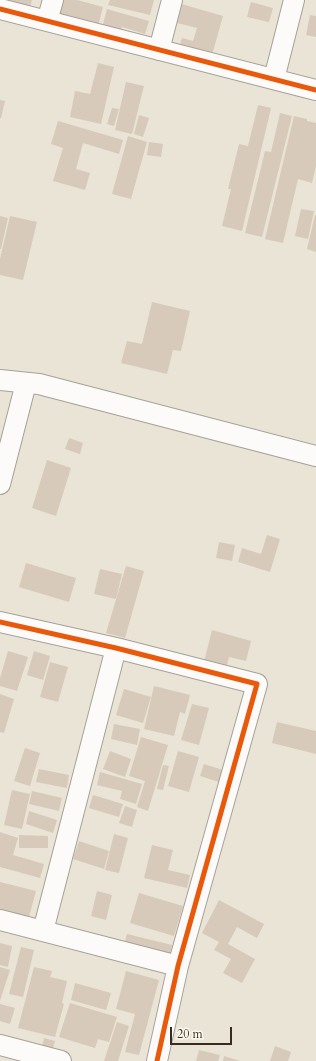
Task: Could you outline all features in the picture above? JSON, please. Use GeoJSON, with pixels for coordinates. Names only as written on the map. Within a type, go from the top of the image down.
{"type":"FeatureCollection","features":[{"type":"Feature","properties":{"kind":"street"},"geometry":{"type":"LineString","coordinates":[[47,21],[53,0]]}},
{"type":"Feature","properties":{"kind":"street"},"geometry":{"type":"LineString","coordinates":[[159,50],[172,0]]}},
{"type":"Feature","properties":{"kind":"street"},"geometry":{"type":"LineString","coordinates":[[274,79],[294,0]]}},
{"type":"Feature","properties":{"kind":"street"},"geometry":{"type":"LineString","coordinates":[[0,9],[316,90]]}},
{"type":"Feature","properties":{"kind":"street"},"geometry":{"type":"LineString","coordinates":[[0,380],[46,386],[316,456]]}},
{"type":"Feature","properties":{"kind":"street"},"geometry":{"type":"LineString","coordinates":[[0,484],[26,383]]}},
{"type":"Feature","properties":{"kind":"street"},"geometry":{"type":"LineString","coordinates":[[0,622],[116,648],[257,684],[178,966],[157,1061]]}},
{"type":"Feature","properties":{"kind":"street"},"geometry":{"type":"LineString","coordinates":[[42,931],[116,648]]}},
{"type":"Feature","properties":{"kind":"street"},"geometry":{"type":"LineString","coordinates":[[0,920],[178,966]]}},
{"type":"Feature","properties":{"kind":"street"},"geometry":{"type":"LineString","coordinates":[[0,1046],[61,1061]]}},
{"type":"Feature","properties":{"kind":"building"},"geometry":{"type":"Polygon","coordinates":[[[6,0],[32,0],[30,7],[6,0]]]}},
{"type":"Feature","properties":{"kind":"building"},"geometry":{"type":"Polygon","coordinates":[[[59,0],[77,0],[103,7],[98,26],[55,15],[59,0]]]}},
{"type":"Feature","properties":{"kind":"building"},"geometry":{"type":"Polygon","coordinates":[[[110,0],[154,0],[150,15],[108,5],[110,0]]]}},
{"type":"Feature","properties":{"kind":"building"},"geometry":{"type":"Polygon","coordinates":[[[251,2],[273,8],[269,22],[247,17],[251,2]]]}},
{"type":"Feature","properties":{"kind":"building"},"geometry":{"type":"Polygon","coordinates":[[[178,3],[223,16],[210,62],[178,52],[182,38],[193,41],[197,28],[173,22],[178,3]]]}},
{"type":"Feature","properties":{"kind":"building"},"geometry":{"type":"Polygon","coordinates":[[[107,9],[149,21],[145,34],[122,27],[119,37],[101,32],[107,9]]]}},
{"type":"Feature","properties":{"kind":"building"},"geometry":{"type":"Polygon","coordinates":[[[310,15],[316,16],[316,37],[306,35],[310,15]]]}},
{"type":"Feature","properties":{"kind":"building"},"geometry":{"type":"Polygon","coordinates":[[[98,63],[114,67],[101,124],[70,117],[75,91],[90,94],[98,63]]]}},
{"type":"Feature","properties":{"kind":"building"},"geometry":{"type":"Polygon","coordinates":[[[126,82],[144,86],[132,134],[115,130],[126,82]]]}},
{"type":"Feature","properties":{"kind":"building"},"geometry":{"type":"Polygon","coordinates":[[[0,100],[5,101],[1,118],[0,118],[0,100]]]}},
{"type":"Feature","properties":{"kind":"building"},"geometry":{"type":"Polygon","coordinates":[[[258,105],[271,108],[242,231],[222,226],[231,189],[228,189],[239,144],[248,146],[258,105]]]}},
{"type":"Feature","properties":{"kind":"building"},"geometry":{"type":"Polygon","coordinates":[[[112,108],[119,109],[114,126],[107,124],[112,108]]]}},
{"type":"Feature","properties":{"kind":"building"},"geometry":{"type":"Polygon","coordinates":[[[280,113],[292,116],[262,237],[245,233],[265,151],[271,152],[280,113]]]}},
{"type":"Feature","properties":{"kind":"building"},"geometry":{"type":"Polygon","coordinates":[[[139,115],[149,118],[143,137],[134,134],[139,115]]]}},
{"type":"Feature","properties":{"kind":"building"},"geometry":{"type":"Polygon","coordinates":[[[294,116],[316,123],[316,166],[312,183],[298,179],[283,243],[265,239],[294,116]]]}},
{"type":"Feature","properties":{"kind":"building"},"geometry":{"type":"Polygon","coordinates":[[[58,121],[123,140],[119,154],[83,143],[76,169],[90,173],[85,190],[53,181],[63,148],[51,144],[58,121]]]}},
{"type":"Feature","properties":{"kind":"building"},"geometry":{"type":"Polygon","coordinates":[[[128,136],[147,142],[131,199],[112,194],[128,136]]]}},
{"type":"Feature","properties":{"kind":"building"},"geometry":{"type":"Polygon","coordinates":[[[149,142],[163,144],[161,157],[147,155],[149,142]]]}},
{"type":"Feature","properties":{"kind":"building"},"geometry":{"type":"Polygon","coordinates":[[[301,209],[314,211],[308,239],[295,236],[301,209]]]}},
{"type":"Feature","properties":{"kind":"building"},"geometry":{"type":"Polygon","coordinates":[[[316,215],[316,252],[307,249],[316,215]]]}},
{"type":"Feature","properties":{"kind":"building"},"geometry":{"type":"Polygon","coordinates":[[[0,216],[8,218],[1,249],[0,249],[0,216]]]}},
{"type":"Feature","properties":{"kind":"building"},"geometry":{"type":"Polygon","coordinates":[[[10,216],[37,222],[23,280],[0,275],[0,259],[10,216]]]}},
{"type":"Feature","properties":{"kind":"building"},"geometry":{"type":"Polygon","coordinates":[[[152,302],[190,311],[181,351],[173,350],[167,374],[121,363],[127,341],[142,344],[152,302]]]}},
{"type":"Feature","properties":{"kind":"building"},"geometry":{"type":"Polygon","coordinates":[[[69,438],[83,443],[80,454],[65,449],[69,438]]]}},
{"type":"Feature","properties":{"kind":"building"},"geometry":{"type":"Polygon","coordinates":[[[47,460],[71,468],[56,516],[32,508],[47,460]]]}},
{"type":"Feature","properties":{"kind":"building"},"geometry":{"type":"Polygon","coordinates":[[[267,535],[280,539],[270,572],[238,562],[242,548],[261,554],[267,535]]]}},
{"type":"Feature","properties":{"kind":"building"},"geometry":{"type":"Polygon","coordinates":[[[219,542],[235,545],[232,561],[216,558],[219,542]]]}},
{"type":"Feature","properties":{"kind":"building"},"geometry":{"type":"Polygon","coordinates":[[[26,563],[76,578],[69,602],[19,587],[26,563]]]}},
{"type":"Feature","properties":{"kind":"building"},"geometry":{"type":"Polygon","coordinates":[[[126,566],[144,571],[125,638],[106,633],[126,566]]]}},
{"type":"Feature","properties":{"kind":"building"},"geometry":{"type":"Polygon","coordinates":[[[100,569],[122,574],[116,599],[94,594],[100,569]]]}},
{"type":"Feature","properties":{"kind":"building"},"geometry":{"type":"Polygon","coordinates":[[[212,630],[251,641],[246,661],[229,657],[223,682],[204,662],[212,630]]]}},
{"type":"Feature","properties":{"kind":"building"},"geometry":{"type":"Polygon","coordinates":[[[8,651],[28,657],[17,691],[0,686],[0,678],[8,651]]]}},
{"type":"Feature","properties":{"kind":"building"},"geometry":{"type":"Polygon","coordinates":[[[34,651],[50,656],[43,680],[27,675],[34,651]]]}},
{"type":"Feature","properties":{"kind":"building"},"geometry":{"type":"Polygon","coordinates":[[[50,662],[68,667],[58,702],[40,697],[50,662]]]}},
{"type":"Feature","properties":{"kind":"building"},"geometry":{"type":"Polygon","coordinates":[[[154,686],[190,695],[185,714],[180,712],[174,736],[144,729],[154,686]]]}},
{"type":"Feature","properties":{"kind":"building"},"geometry":{"type":"Polygon","coordinates":[[[124,689],[151,697],[143,723],[116,715],[124,689]]]}},
{"type":"Feature","properties":{"kind":"building"},"geometry":{"type":"Polygon","coordinates":[[[0,694],[14,699],[4,733],[0,732],[0,694]]]}},
{"type":"Feature","properties":{"kind":"building"},"geometry":{"type":"Polygon","coordinates":[[[192,704],[209,708],[199,745],[181,740],[192,704]]]}},
{"type":"Feature","properties":{"kind":"building"},"geometry":{"type":"Polygon","coordinates":[[[277,722],[316,731],[316,754],[272,743],[277,722]]]}},
{"type":"Feature","properties":{"kind":"building"},"geometry":{"type":"Polygon","coordinates":[[[114,724],[140,729],[137,745],[111,739],[114,724]]]}},
{"type":"Feature","properties":{"kind":"building"},"geometry":{"type":"Polygon","coordinates":[[[141,737],[168,745],[148,811],[137,807],[145,781],[129,776],[141,737]]]}},
{"type":"Feature","properties":{"kind":"building"},"geometry":{"type":"Polygon","coordinates":[[[25,748],[40,753],[30,786],[14,781],[25,748]]]}},
{"type":"Feature","properties":{"kind":"building"},"geometry":{"type":"Polygon","coordinates":[[[110,751],[131,759],[125,777],[103,769],[110,751]]]}},
{"type":"Feature","properties":{"kind":"building"},"geometry":{"type":"Polygon","coordinates":[[[178,751],[199,757],[189,792],[168,786],[178,751]]]}},
{"type":"Feature","properties":{"kind":"building"},"geometry":{"type":"Polygon","coordinates":[[[204,764],[223,770],[219,782],[200,776],[204,764]]]}},
{"type":"Feature","properties":{"kind":"building"},"geometry":{"type":"Polygon","coordinates":[[[163,765],[169,766],[163,790],[157,789],[163,765]]]}},
{"type":"Feature","properties":{"kind":"building"},"geometry":{"type":"Polygon","coordinates":[[[39,769],[69,775],[67,788],[36,782],[39,769]]]}},
{"type":"Feature","properties":{"kind":"building"},"geometry":{"type":"Polygon","coordinates":[[[100,772],[142,784],[136,804],[120,799],[122,791],[97,785],[100,772]]]}},
{"type":"Feature","properties":{"kind":"building"},"geometry":{"type":"Polygon","coordinates":[[[12,790],[30,794],[22,829],[4,825],[12,790]]]}},
{"type":"Feature","properties":{"kind":"building"},"geometry":{"type":"Polygon","coordinates":[[[32,791],[62,798],[59,811],[29,804],[32,791]]]}},
{"type":"Feature","properties":{"kind":"building"},"geometry":{"type":"Polygon","coordinates":[[[93,795],[123,804],[119,817],[89,808],[93,795]]]}},
{"type":"Feature","properties":{"kind":"building"},"geometry":{"type":"Polygon","coordinates":[[[125,806],[137,810],[132,827],[119,823],[125,806]]]}},
{"type":"Feature","properties":{"kind":"building"},"geometry":{"type":"Polygon","coordinates":[[[29,811],[57,820],[53,833],[26,824],[29,811]]]}},
{"type":"Feature","properties":{"kind":"building"},"geometry":{"type":"Polygon","coordinates":[[[0,832],[18,838],[13,855],[44,864],[40,878],[0,867],[0,832]]]}},
{"type":"Feature","properties":{"kind":"building"},"geometry":{"type":"Polygon","coordinates":[[[114,834],[128,838],[119,873],[105,870],[114,834]]]}},
{"type":"Feature","properties":{"kind":"building"},"geometry":{"type":"Polygon","coordinates":[[[19,835],[48,836],[48,848],[19,848],[19,835]]]}},
{"type":"Feature","properties":{"kind":"building"},"geometry":{"type":"Polygon","coordinates":[[[79,841],[109,851],[104,869],[73,859],[79,841]]]}},
{"type":"Feature","properties":{"kind":"building"},"geometry":{"type":"Polygon","coordinates":[[[152,845],[173,850],[168,870],[190,875],[187,888],[144,878],[152,845]]]}},
{"type":"Feature","properties":{"kind":"building"},"geometry":{"type":"Polygon","coordinates":[[[0,882],[36,891],[29,917],[2,910],[0,915],[0,882]]]}},
{"type":"Feature","properties":{"kind":"building"},"geometry":{"type":"Polygon","coordinates":[[[97,891],[112,895],[106,920],[91,916],[97,891]]]}},
{"type":"Feature","properties":{"kind":"building"},"geometry":{"type":"Polygon","coordinates":[[[139,893],[183,906],[174,936],[130,923],[139,893]]]}},
{"type":"Feature","properties":{"kind":"building"},"geometry":{"type":"Polygon","coordinates":[[[219,900],[264,924],[257,938],[237,927],[228,944],[255,959],[242,983],[223,973],[231,959],[214,950],[219,942],[202,933],[219,900]]]}},
{"type":"Feature","properties":{"kind":"building"},"geometry":{"type":"Polygon","coordinates":[[[127,934],[172,945],[168,962],[122,951],[127,934]]]}},
{"type":"Feature","properties":{"kind":"building"},"geometry":{"type":"Polygon","coordinates":[[[0,943],[12,946],[8,967],[0,965],[0,943]]]}},
{"type":"Feature","properties":{"kind":"building"},"geometry":{"type":"Polygon","coordinates":[[[21,947],[34,950],[23,997],[9,994],[21,947]]]}},
{"type":"Feature","properties":{"kind":"building"},"geometry":{"type":"Polygon","coordinates":[[[0,967],[10,970],[0,1001],[0,967]]]}},
{"type":"Feature","properties":{"kind":"building"},"geometry":{"type":"Polygon","coordinates":[[[34,967],[52,971],[50,977],[67,981],[62,1003],[64,1004],[55,1037],[18,1028],[34,967]]]}},
{"type":"Feature","properties":{"kind":"building"},"geometry":{"type":"Polygon","coordinates":[[[126,971],[159,980],[139,1055],[125,1052],[135,1014],[116,1009],[126,971]]]}},
{"type":"Feature","properties":{"kind":"building"},"geometry":{"type":"Polygon","coordinates":[[[75,983],[111,993],[106,1010],[71,1000],[75,983]]]}},
{"type":"Feature","properties":{"kind":"building"},"geometry":{"type":"Polygon","coordinates":[[[70,1003],[117,1017],[109,1042],[98,1039],[95,1048],[59,1037],[70,1003]]]}},
{"type":"Feature","properties":{"kind":"building"},"geometry":{"type":"Polygon","coordinates":[[[0,1004],[15,1008],[10,1024],[0,1021],[0,1004]]]}},
{"type":"Feature","properties":{"kind":"building"},"geometry":{"type":"Polygon","coordinates":[[[117,1022],[129,1026],[118,1061],[104,1061],[117,1022]]]}},
{"type":"Feature","properties":{"kind":"building"},"geometry":{"type":"Polygon","coordinates":[[[44,1038],[55,1041],[50,1058],[40,1055],[44,1038]]]}},
{"type":"Feature","properties":{"kind":"building"},"geometry":{"type":"Polygon","coordinates":[[[275,1046],[291,1052],[288,1061],[270,1061],[275,1046]]]}},
{"type":"Feature","properties":{"kind":"building"},"geometry":{"type":"Polygon","coordinates":[[[199,1050],[220,1055],[218,1061],[196,1061],[199,1050]]]}},
{"type":"Feature","properties":{"kind":"building"},"geometry":{"type":"Polygon","coordinates":[[[224,1056],[240,1061],[223,1061],[224,1056]]]}},
{"type":"Feature","properties":{"kind":"cycle path"},"geometry":{"type":"LineString","coordinates":[[0,9],[316,90]]}},
{"type":"Feature","properties":{"kind":"cycle path"},"geometry":{"type":"LineString","coordinates":[[0,622],[116,648],[257,684],[178,966],[157,1061]]}}]}
